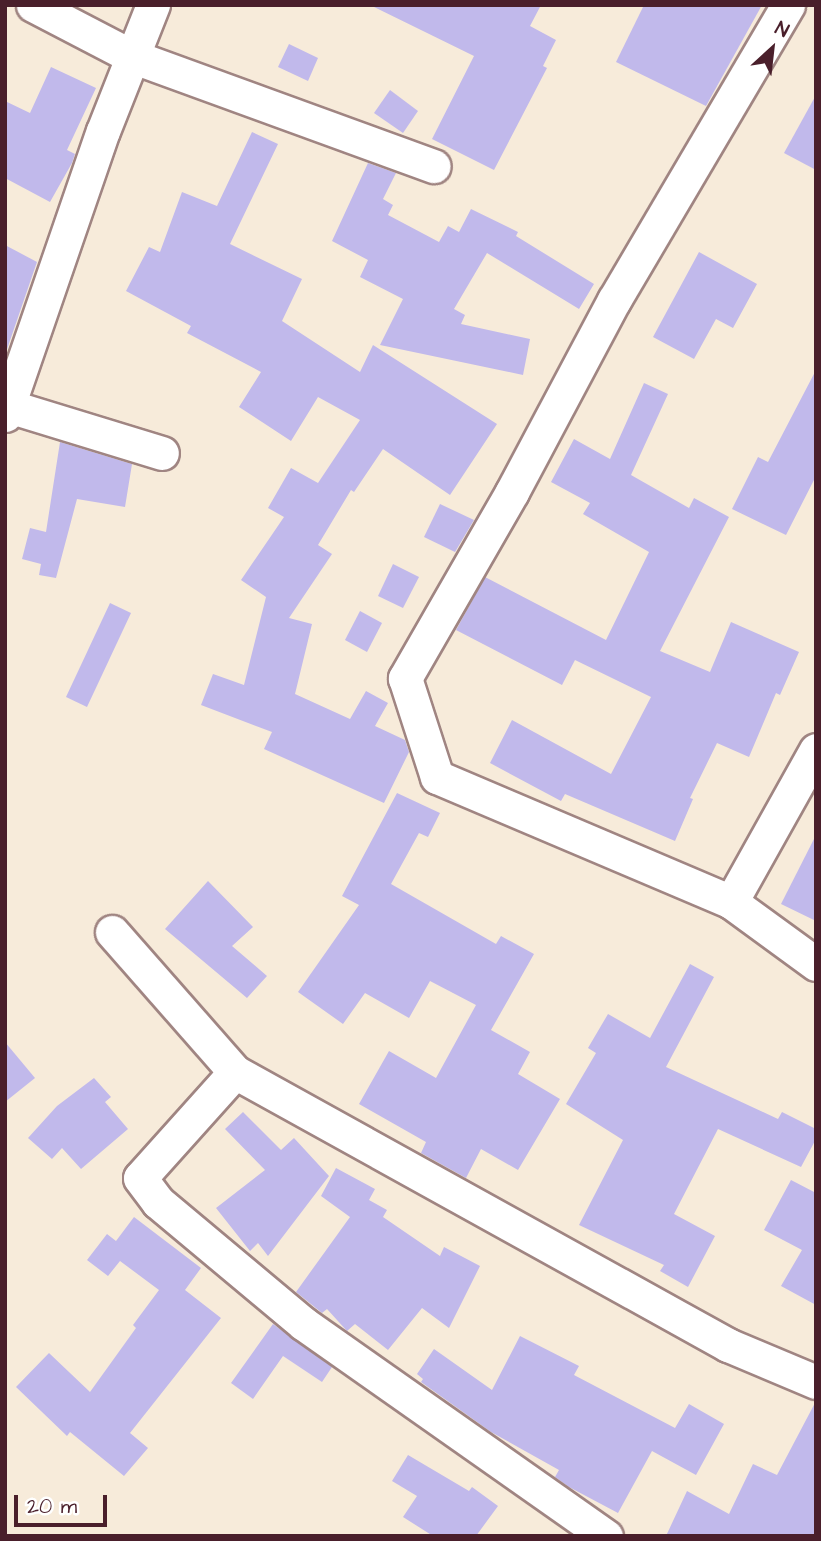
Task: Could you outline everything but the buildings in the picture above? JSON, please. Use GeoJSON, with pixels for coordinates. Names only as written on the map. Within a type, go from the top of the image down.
{"type":"FeatureCollection","features":[{"type":"Feature","properties":{"kind":"street"},"geometry":{"type":"LineString","coordinates":[[33,5],[131,56],[434,166]]}},
{"type":"Feature","properties":{"kind":"street"},"geometry":{"type":"LineString","coordinates":[[153,5],[131,56],[6,409],[162,453]]}},
{"type":"Feature","properties":{"kind":"street"},"geometry":{"type":"LineString","coordinates":[[788,5],[614,300],[512,492],[405,678],[437,777],[731,902],[816,964]]}},
{"type":"Feature","properties":{"kind":"street"},"geometry":{"type":"LineString","coordinates":[[731,902],[816,750]]}},
{"type":"Feature","properties":{"kind":"street"},"geometry":{"type":"LineString","coordinates":[[112,932],[234,1072],[728,1345],[816,1382]]}},
{"type":"Feature","properties":{"kind":"street"},"geometry":{"type":"LineString","coordinates":[[234,1072],[140,1178],[158,1202],[304,1324],[606,1536]]}}]}
